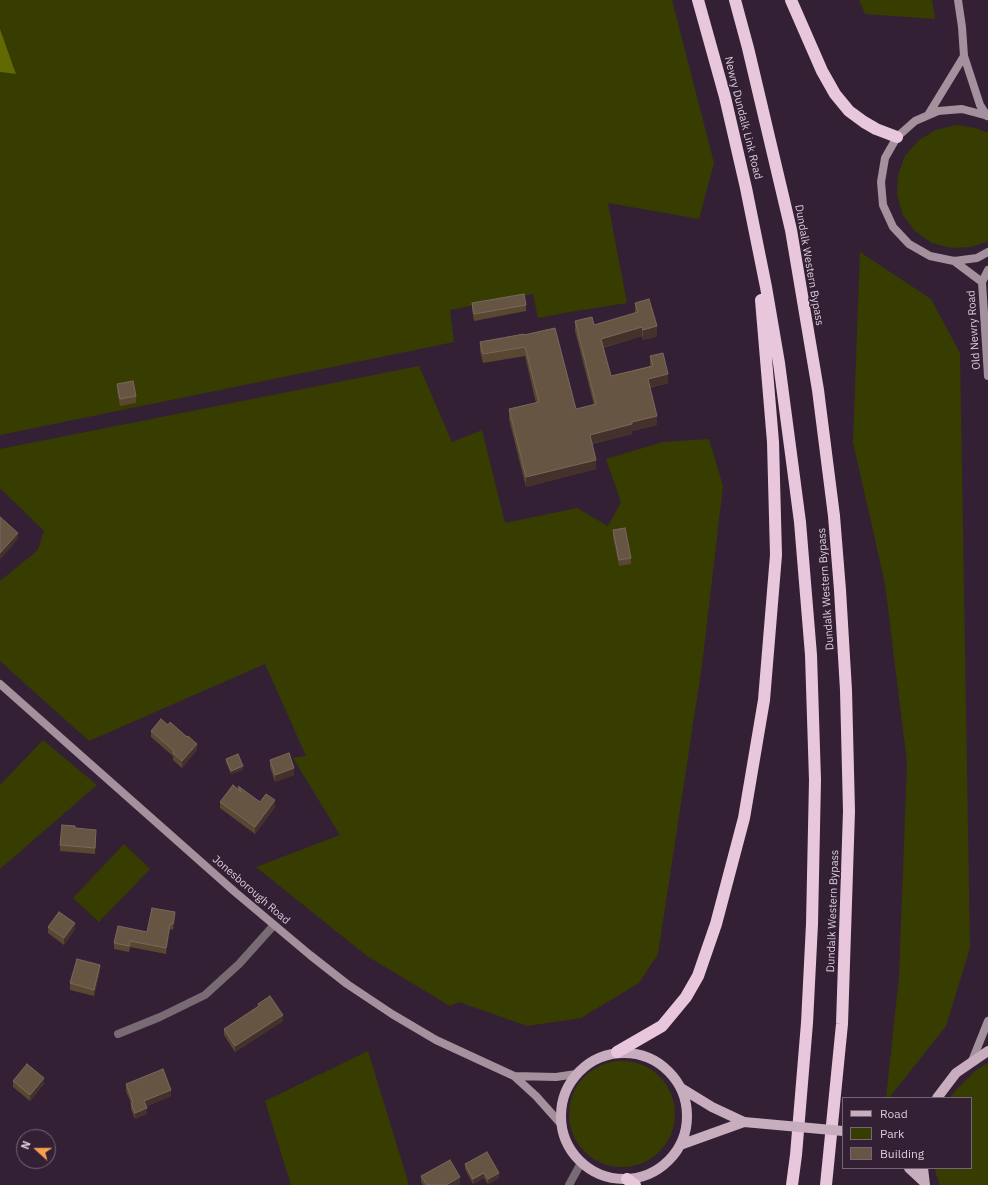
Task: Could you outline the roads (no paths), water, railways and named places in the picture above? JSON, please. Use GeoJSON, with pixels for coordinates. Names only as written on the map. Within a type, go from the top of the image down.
{"type":"FeatureCollection","features":[{"type":"Feature","properties":{"kind":"highway","name":"Newry Dundalk Link Road"},"geometry":{"type":"LineString","coordinates":[[698,0],[725,97],[757,242]]}},
{"type":"Feature","properties":{"kind":"highway","name":"Dundalk Western Bypass"},"geometry":{"type":"LineString","coordinates":[[735,0],[748,48],[791,230],[818,390],[834,516],[840,590],[846,690],[849,811],[842,1024],[826,1185]]}},
{"type":"Feature","properties":{"kind":"highway"},"geometry":{"type":"LineString","coordinates":[[791,0],[822,71],[835,94],[849,111],[864,122],[876,129],[897,137]]}},
{"type":"Feature","properties":{"kind":"highway"},"geometry":{"type":"LineString","coordinates":[[617,1052],[662,1026],[686,997],[698,976],[716,924],[744,818],[764,700],[776,555],[773,442],[757,242]]}},
{"type":"Feature","properties":{"kind":"highway","name":"Dundalk Western Bypass"},"geometry":{"type":"LineString","coordinates":[[757,242],[779,363],[800,522],[811,655],[815,780],[812,924],[807,1023],[796,1155],[792,1185]]}},
{"type":"Feature","properties":{"kind":"main road"},"geometry":{"type":"LineString","coordinates":[[938,1097],[956,1073],[988,1050]]}},
{"type":"Feature","properties":{"kind":"main road"},"geometry":{"type":"LineString","coordinates":[[617,1052],[631,1052],[645,1056],[664,1066],[674,1076],[686,1101],[687,1120],[685,1133],[680,1145],[670,1159],[657,1170],[631,1182],[596,1173],[581,1163],[567,1145],[563,1134],[560,1110],[568,1086],[576,1074],[586,1064],[599,1057],[617,1052]]}},
{"type":"Feature","properties":{"kind":"main road"},"geometry":{"type":"LineString","coordinates":[[681,1088],[712,1107],[744,1122],[842,1131]]}},
{"type":"Feature","properties":{"kind":"main road"},"geometry":{"type":"LineString","coordinates":[[680,1145],[744,1122]]}},
{"type":"Feature","properties":{"kind":"main road"},"geometry":{"type":"LineString","coordinates":[[910,1169],[924,1183]]}},
{"type":"Feature","properties":{"kind":"main road"},"geometry":{"type":"LineString","coordinates":[[923,1169],[924,1183]]}},
{"type":"Feature","properties":{"kind":"street"},"geometry":{"type":"LineString","coordinates":[[958,0],[964,56],[980,106],[988,116]]}},
{"type":"Feature","properties":{"kind":"street"},"geometry":{"type":"LineString","coordinates":[[928,116],[964,56]]}},
{"type":"Feature","properties":{"kind":"street"},"geometry":{"type":"LineString","coordinates":[[988,116],[962,109],[938,111],[915,121],[897,137],[886,158],[881,182],[883,205],[893,227],[909,244],[930,256],[954,261],[977,258],[988,252]]}},
{"type":"Feature","properties":{"kind":"street","name":"Old Newry Road"},"geometry":{"type":"LineString","coordinates":[[954,261],[982,282]]}},
{"type":"Feature","properties":{"kind":"street","name":"Old Newry Road"},"geometry":{"type":"LineString","coordinates":[[988,270],[982,282],[988,376]]}},
{"type":"Feature","properties":{"kind":"street","name":"Jonesborough Road"},"geometry":{"type":"LineString","coordinates":[[0,684],[235,892],[310,955],[347,984],[392,1014],[436,1040],[514,1076],[536,1096],[561,1124]]}},
{"type":"Feature","properties":{"kind":"street"},"geometry":{"type":"LineString","coordinates":[[118,1034],[160,1017],[205,996],[239,964],[274,925]]}},
{"type":"Feature","properties":{"kind":"street"},"geometry":{"type":"LineString","coordinates":[[972,1061],[988,1021]]}},
{"type":"Feature","properties":{"kind":"street","name":"Jonesborough Road"},"geometry":{"type":"LineString","coordinates":[[514,1076],[556,1077],[576,1074]]}},
{"type":"Feature","properties":{"kind":"street"},"geometry":{"type":"LineString","coordinates":[[569,1185],[581,1163]]}}]}
